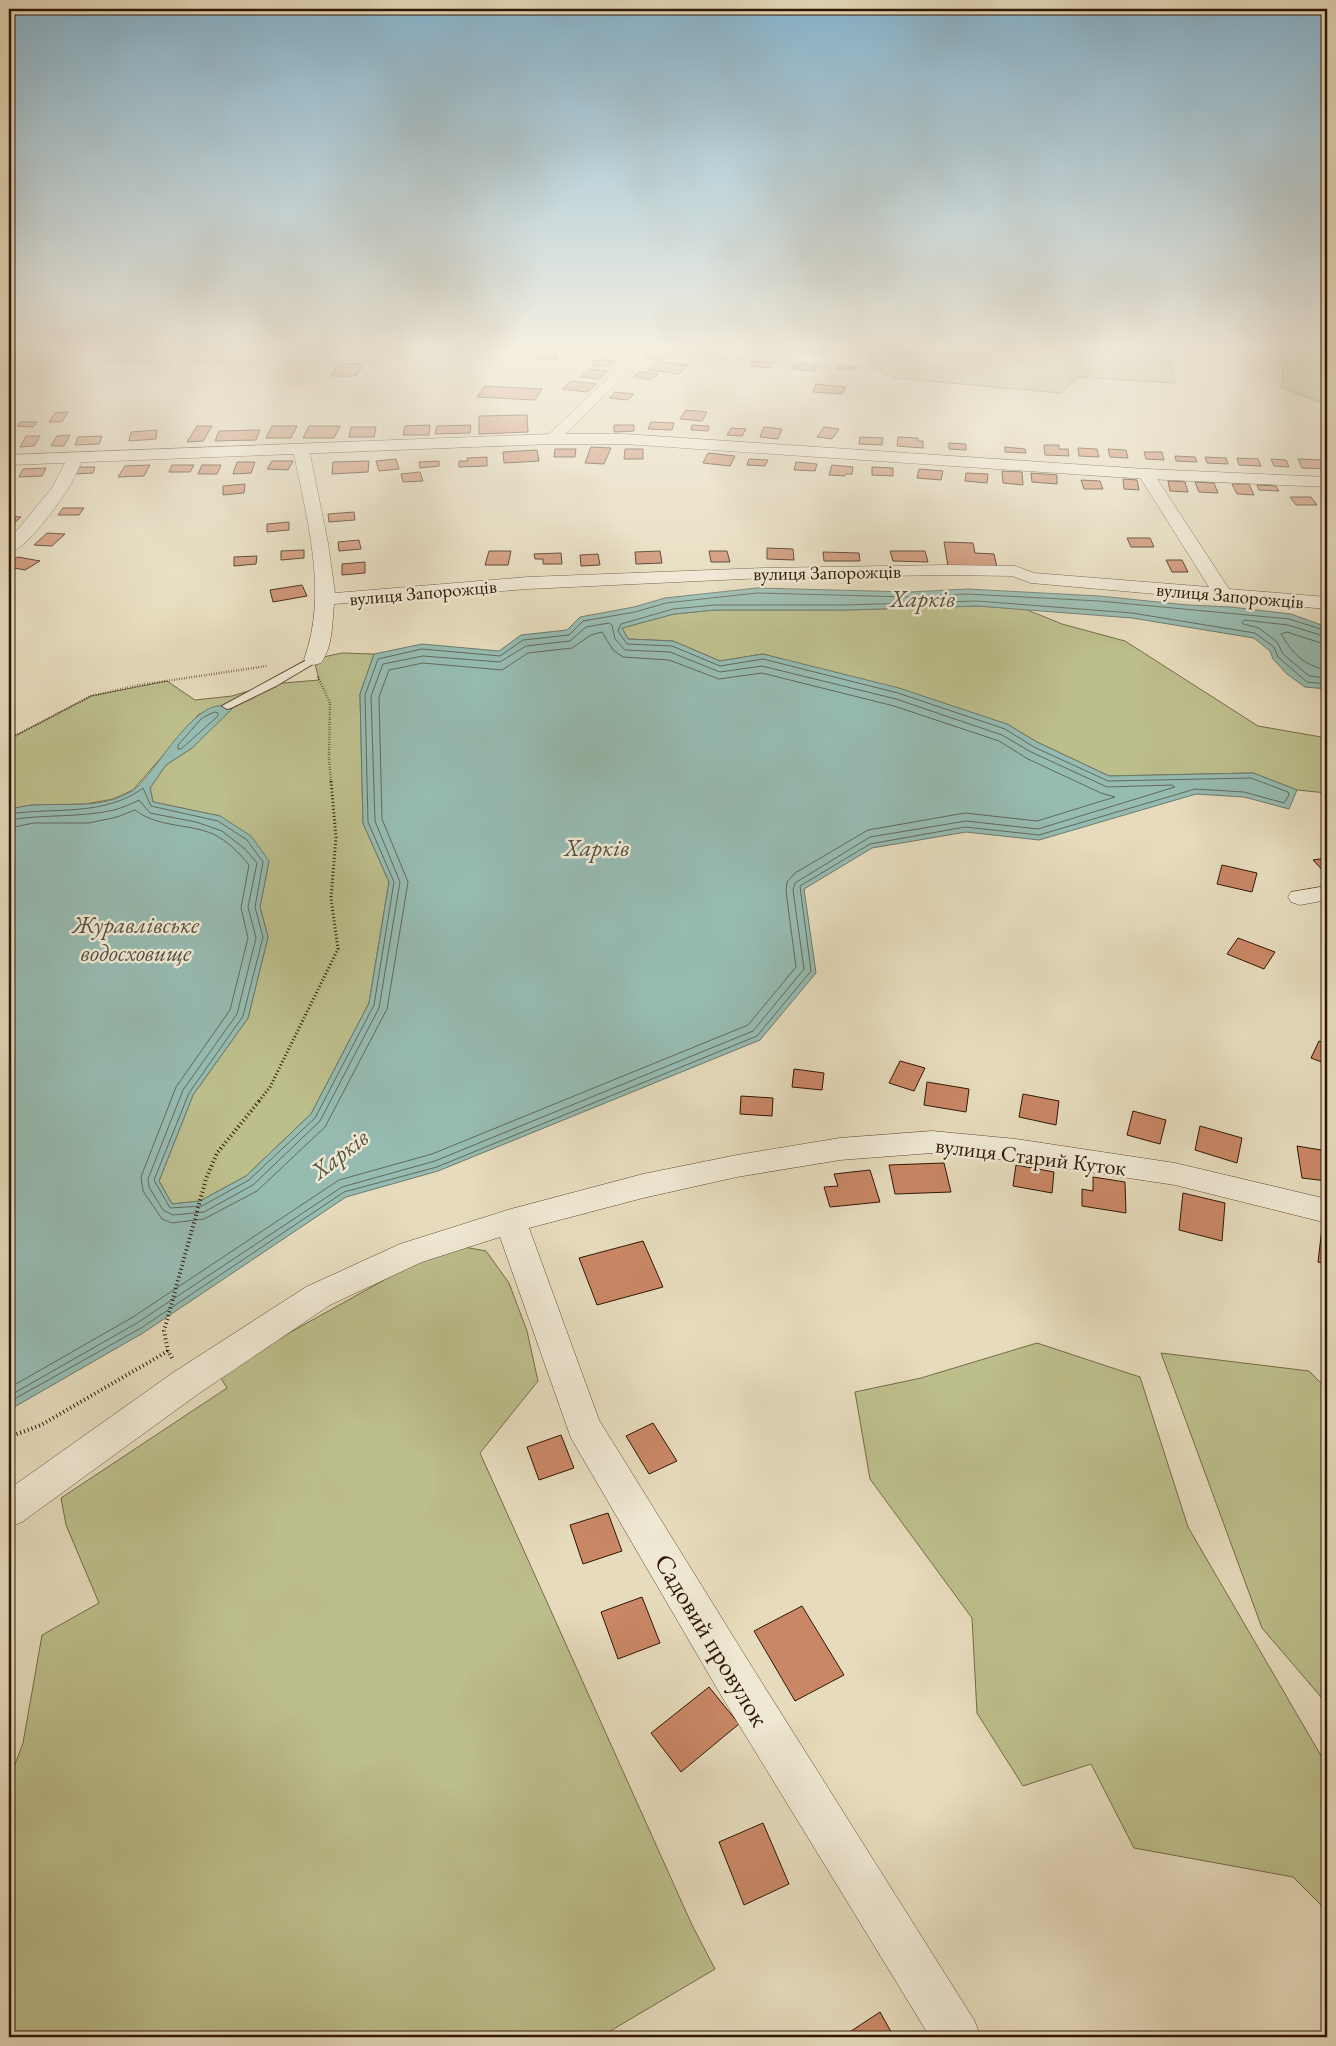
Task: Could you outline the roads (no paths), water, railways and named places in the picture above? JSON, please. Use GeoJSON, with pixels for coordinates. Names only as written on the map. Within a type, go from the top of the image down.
{"type":"FeatureCollection","features":[{"type":"Feature","properties":{"kind":"street"},"geometry":{"type":"LineString","coordinates":[[9,460],[490,441]]}},
{"type":"Feature","properties":{"kind":"street"},"geometry":{"type":"LineString","coordinates":[[661,441],[1146,474],[1327,482]]}},
{"type":"Feature","properties":{"kind":"street"},"geometry":{"type":"LineString","coordinates":[[301,449],[319,543],[326,599],[321,640],[314,659]]}},
{"type":"Feature","properties":{"kind":"street"},"geometry":{"type":"LineString","coordinates":[[9,548],[19,541],[60,489],[74,458]]}},
{"type":"Feature","properties":{"kind":"street"},"geometry":{"type":"LineString","coordinates":[[1146,474],[1222,593]]}},
{"type":"Feature","properties":{"kind":"street","name":"вулиця Запорожців"},"geometry":{"type":"LineString","coordinates":[[326,599],[578,581],[764,573],[947,570],[1015,571],[1031,578],[1222,593],[1327,604]]}},
{"type":"Feature","properties":{"kind":"street"},"geometry":{"type":"LineString","coordinates":[[1300,898],[1327,893]]}},
{"type":"Feature","properties":{"kind":"street","name":"вулиця Старий Куток"},"geometry":{"type":"LineString","coordinates":[[9,1510],[186,1383],[318,1296],[411,1253],[511,1221],[643,1186],[737,1166],[840,1149],[932,1142],[1016,1150],[1175,1174],[1327,1211]]}},
{"type":"Feature","properties":{"kind":"street","name":"Садовий провулок"},"geometry":{"type":"LineString","coordinates":[[511,1221],[520,1252],[584,1427],[737,1682],[957,2037]]}},
{"type":"Feature","properties":{"kind":"lane"},"geometry":{"type":"LineString","coordinates":[[227,706],[272,684],[314,659]]}},
{"type":"Feature","properties":{"kind":"water","name":"Харків"},"geometry":{"type":"Polygon","coordinates":[[[757,588],[910,592],[967,589],[1099,596],[1291,614],[1327,627],[1327,689],[1305,687],[1287,674],[1273,659],[1270,651],[1254,638],[1132,618],[977,606],[845,610],[715,610],[674,614],[622,628],[628,639],[673,641],[720,661],[763,654],[899,688],[1007,724],[1037,742],[1109,776],[1253,773],[1297,790],[1289,809],[1244,797],[1196,794],[1039,840],[966,832],[872,848],[804,889],[816,973],[760,1040],[438,1171],[346,1197],[143,1333],[16,1406],[9,1408],[9,809],[32,805],[97,803],[121,797],[132,791],[142,782],[192,721],[205,711],[219,706],[232,709],[192,748],[166,765],[150,788],[153,802],[220,816],[251,836],[269,861],[260,907],[268,937],[248,1018],[193,1095],[159,1181],[172,1204],[200,1201],[246,1176],[311,1114],[369,1003],[389,882],[363,823],[360,694],[374,654],[422,644],[499,651],[521,635],[567,630],[580,617],[634,607],[665,598],[757,588]]]}},
{"type":"Feature","properties":{"kind":"water label","name":"Журавлівське водосховище"},"geometry":{"type":"Point","coordinates":[136,939]}}]}
